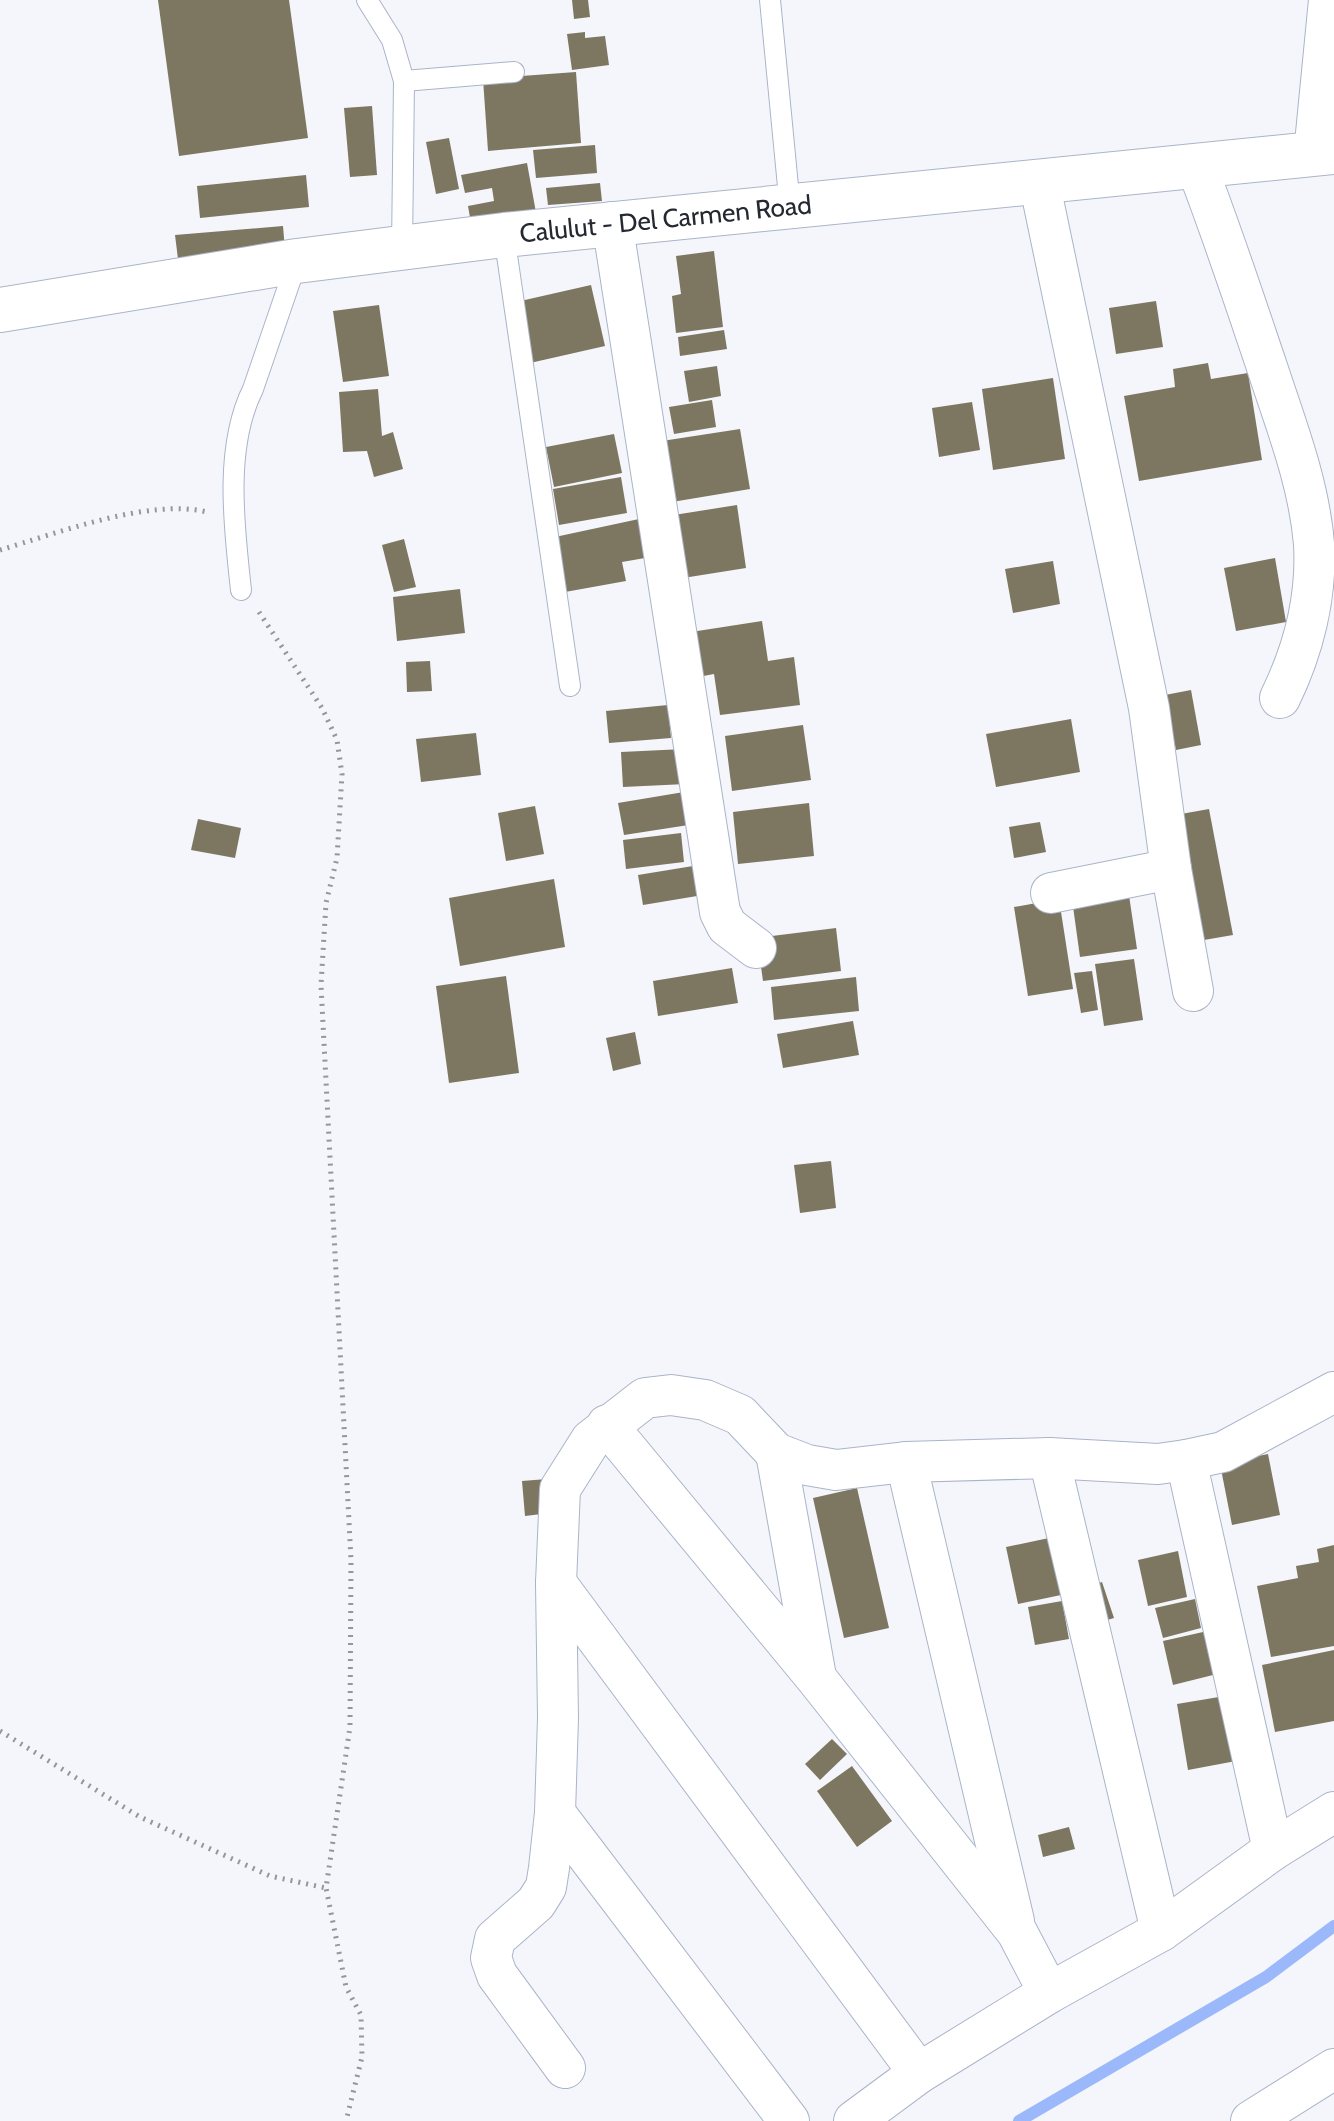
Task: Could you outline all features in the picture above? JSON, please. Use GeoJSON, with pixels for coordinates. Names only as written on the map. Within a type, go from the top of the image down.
{"type":"FeatureCollection","features":[{"type":"Feature","properties":{"kind":"main road","name":"Calulut - Del Carmen Road"},"geometry":{"type":"LineString","coordinates":[[0,310],[297,261],[612,222],[1324,153]]}},
{"type":"Feature","properties":{"kind":"street"},"geometry":{"type":"LineString","coordinates":[[1324,153],[1329,0]]}},
{"type":"Feature","properties":{"kind":"street"},"geometry":{"type":"LineString","coordinates":[[1196,165],[1221,228],[1298,460],[1314,543],[1313,585],[1297,664],[1280,698]]}},
{"type":"Feature","properties":{"kind":"street"},"geometry":{"type":"LineString","coordinates":[[1039,181],[1149,708],[1171,869],[1193,991]]}},
{"type":"Feature","properties":{"kind":"street"},"geometry":{"type":"LineString","coordinates":[[612,222],[720,912],[727,926],[756,948]]}},
{"type":"Feature","properties":{"kind":"street"},"geometry":{"type":"LineString","coordinates":[[1051,893],[1171,869]]}},
{"type":"Feature","properties":{"kind":"street"},"geometry":{"type":"LineString","coordinates":[[565,2068],[497,1975],[491,1958],[495,1939],[536,1903],[546,1887],[555,1813],[558,1718],[556,1583],[560,1489],[591,1440],[607,1425],[645,1398],[671,1395],[705,1400],[740,1415],[776,1453],[807,1465],[836,1470],[906,1462],[1049,1458],[1158,1464],[1223,1452],[1331,1406]]}},
{"type":"Feature","properties":{"kind":"street"},"geometry":{"type":"LineString","coordinates":[[607,1425],[816,1678],[1017,1932],[1049,1993]]}},
{"type":"Feature","properties":{"kind":"street"},"geometry":{"type":"LineString","coordinates":[[776,1453],[816,1678]]}},
{"type":"Feature","properties":{"kind":"street"},"geometry":{"type":"LineString","coordinates":[[1049,1458],[1161,1931]]}},
{"type":"Feature","properties":{"kind":"street"},"geometry":{"type":"LineString","coordinates":[[1186,1460],[1273,1850]]}},
{"type":"Feature","properties":{"kind":"street"},"geometry":{"type":"LineString","coordinates":[[906,1462],[1017,1932]]}},
{"type":"Feature","properties":{"kind":"street"},"geometry":{"type":"LineString","coordinates":[[556,1583],[919,2073]]}},
{"type":"Feature","properties":{"kind":"street"},"geometry":{"type":"LineString","coordinates":[[854,2121],[919,2073],[1049,1993],[1161,1931],[1273,1850],[1334,1812]]}},
{"type":"Feature","properties":{"kind":"street"},"geometry":{"type":"LineString","coordinates":[[555,1813],[789,2121]]}},
{"type":"Feature","properties":{"kind":"street"},"geometry":{"type":"LineString","coordinates":[[1251,2121],[1334,2069]]}},
{"type":"Feature","properties":{"kind":"lane"},"geometry":{"type":"LineString","coordinates":[[367,0],[392,40],[404,81],[402,249]]}},
{"type":"Feature","properties":{"kind":"lane"},"geometry":{"type":"LineString","coordinates":[[770,0],[790,207]]}},
{"type":"Feature","properties":{"kind":"lane"},"geometry":{"type":"LineString","coordinates":[[404,81],[514,72]]}},
{"type":"Feature","properties":{"kind":"lane"},"geometry":{"type":"LineString","coordinates":[[504,235],[570,686]]}},
{"type":"Feature","properties":{"kind":"lane"},"geometry":{"type":"LineString","coordinates":[[241,590],[236,527],[235,444],[244,407],[297,261]]}},
{"type":"Feature","properties":{"kind":"path"},"geometry":{"type":"LineString","coordinates":[[0,550],[111,518],[161,509],[204,511],[236,527]]}},
{"type":"Feature","properties":{"kind":"path"},"geometry":{"type":"LineString","coordinates":[[241,590],[255,606],[322,708],[337,740],[342,774],[337,858],[326,903],[321,985],[351,1560],[350,1727],[326,1888],[346,1987],[361,2015],[362,2057],[346,2121]]}},
{"type":"Feature","properties":{"kind":"path"},"geometry":{"type":"LineString","coordinates":[[0,1731],[140,1817],[270,1876],[326,1888]]}},
{"type":"Feature","properties":{"kind":"building"},"geometry":{"type":"Polygon","coordinates":[[[158,0],[289,0],[308,138],[179,156],[158,0]]]}},
{"type":"Feature","properties":{"kind":"building"},"geometry":{"type":"Polygon","coordinates":[[[572,0],[588,0],[590,17],[574,19],[572,0]]]}},
{"type":"Feature","properties":{"kind":"building"},"geometry":{"type":"Polygon","coordinates":[[[585,32],[585,38],[605,36],[609,65],[572,70],[567,34],[585,32]]]}},
{"type":"Feature","properties":{"kind":"building"},"geometry":{"type":"Polygon","coordinates":[[[576,72],[581,143],[488,151],[483,79],[576,72]]]}},
{"type":"Feature","properties":{"kind":"building"},"geometry":{"type":"Polygon","coordinates":[[[372,106],[377,175],[350,177],[344,108],[372,106]]]}},
{"type":"Feature","properties":{"kind":"building"},"geometry":{"type":"Polygon","coordinates":[[[449,138],[459,189],[436,194],[426,142],[449,138]]]}},
{"type":"Feature","properties":{"kind":"building"},"geometry":{"type":"Polygon","coordinates":[[[595,145],[597,173],[536,178],[533,150],[595,145]]]}},
{"type":"Feature","properties":{"kind":"building"},"geometry":{"type":"Polygon","coordinates":[[[527,163],[537,218],[472,229],[468,206],[494,201],[492,188],[465,193],[461,175],[527,163]]]}},
{"type":"Feature","properties":{"kind":"building"},"geometry":{"type":"Polygon","coordinates":[[[306,175],[309,207],[200,218],[197,186],[306,175]]]}},
{"type":"Feature","properties":{"kind":"building"},"geometry":{"type":"Polygon","coordinates":[[[600,183],[602,201],[548,205],[546,188],[600,183]]]}},
{"type":"Feature","properties":{"kind":"building"},"geometry":{"type":"Polygon","coordinates":[[[283,226],[285,250],[178,259],[175,235],[283,226]]]}},
{"type":"Feature","properties":{"kind":"building"},"geometry":{"type":"Polygon","coordinates":[[[714,251],[723,327],[676,333],[672,296],[681,294],[676,256],[714,251]]]}},
{"type":"Feature","properties":{"kind":"building"},"geometry":{"type":"Polygon","coordinates":[[[591,285],[605,346],[530,363],[516,302],[591,285]]]}},
{"type":"Feature","properties":{"kind":"building"},"geometry":{"type":"Polygon","coordinates":[[[1156,301],[1163,347],[1116,354],[1109,308],[1156,301]]]}},
{"type":"Feature","properties":{"kind":"building"},"geometry":{"type":"Polygon","coordinates":[[[379,305],[389,376],[343,382],[333,311],[379,305]]]}},
{"type":"Feature","properties":{"kind":"building"},"geometry":{"type":"Polygon","coordinates":[[[724,330],[727,349],[680,356],[678,337],[724,330]]]}},
{"type":"Feature","properties":{"kind":"building"},"geometry":{"type":"Polygon","coordinates":[[[1208,363],[1211,379],[1248,373],[1262,460],[1139,481],[1124,396],[1175,387],[1173,369],[1208,363]]]}},
{"type":"Feature","properties":{"kind":"building"},"geometry":{"type":"Polygon","coordinates":[[[717,366],[721,396],[689,402],[684,371],[717,366]]]}},
{"type":"Feature","properties":{"kind":"building"},"geometry":{"type":"Polygon","coordinates":[[[1053,378],[1065,459],[993,470],[982,389],[1053,378]]]}},
{"type":"Feature","properties":{"kind":"building"},"geometry":{"type":"Polygon","coordinates":[[[378,389],[382,436],[393,432],[403,469],[374,477],[367,451],[343,452],[339,392],[378,389]]]}},
{"type":"Feature","properties":{"kind":"building"},"geometry":{"type":"Polygon","coordinates":[[[712,400],[716,427],[674,434],[669,407],[712,400]]]}},
{"type":"Feature","properties":{"kind":"building"},"geometry":{"type":"Polygon","coordinates":[[[972,402],[980,450],[939,457],[932,408],[972,402]]]}},
{"type":"Feature","properties":{"kind":"building"},"geometry":{"type":"Polygon","coordinates":[[[740,429],[750,489],[672,502],[662,441],[740,429]]]}},
{"type":"Feature","properties":{"kind":"building"},"geometry":{"type":"Polygon","coordinates":[[[614,434],[622,473],[554,487],[546,447],[614,434]]]}},
{"type":"Feature","properties":{"kind":"building"},"geometry":{"type":"Polygon","coordinates":[[[621,477],[627,513],[559,525],[553,489],[621,477]]]}},
{"type":"Feature","properties":{"kind":"building"},"geometry":{"type":"Polygon","coordinates":[[[737,505],[746,568],[683,578],[674,515],[737,505]]]}},
{"type":"Feature","properties":{"kind":"building"},"geometry":{"type":"Polygon","coordinates":[[[639,519],[645,558],[622,562],[626,581],[565,592],[555,537],[639,519]]]}},
{"type":"Feature","properties":{"kind":"building"},"geometry":{"type":"Polygon","coordinates":[[[404,539],[416,587],[394,592],[382,545],[404,539]]]}},
{"type":"Feature","properties":{"kind":"building"},"geometry":{"type":"Polygon","coordinates":[[[1275,558],[1286,622],[1236,631],[1224,568],[1275,558]]]}},
{"type":"Feature","properties":{"kind":"building"},"geometry":{"type":"Polygon","coordinates":[[[1053,561],[1060,604],[1013,613],[1005,569],[1053,561]]]}},
{"type":"Feature","properties":{"kind":"building"},"geometry":{"type":"Polygon","coordinates":[[[460,589],[465,633],[397,641],[393,597],[460,589]]]}},
{"type":"Feature","properties":{"kind":"building"},"geometry":{"type":"Polygon","coordinates":[[[762,621],[768,661],[794,657],[800,705],[720,715],[714,674],[698,677],[691,632],[762,621]]]}},
{"type":"Feature","properties":{"kind":"building"},"geometry":{"type":"Polygon","coordinates":[[[430,661],[432,691],[407,692],[406,662],[430,661]]]}},
{"type":"Feature","properties":{"kind":"building"},"geometry":{"type":"Polygon","coordinates":[[[1191,690],[1201,745],[1176,750],[1165,695],[1191,690]]]}},
{"type":"Feature","properties":{"kind":"building"},"geometry":{"type":"Polygon","coordinates":[[[668,705],[671,738],[609,743],[606,711],[668,705]]]}},
{"type":"Feature","properties":{"kind":"building"},"geometry":{"type":"Polygon","coordinates":[[[1071,719],[1080,772],[996,787],[986,734],[1071,719]]]}},
{"type":"Feature","properties":{"kind":"building"},"geometry":{"type":"Polygon","coordinates":[[[803,725],[811,780],[732,791],[725,736],[803,725]]]}},
{"type":"Feature","properties":{"kind":"building"},"geometry":{"type":"Polygon","coordinates":[[[476,733],[481,775],[421,782],[416,739],[476,733]]]}},
{"type":"Feature","properties":{"kind":"building"},"geometry":{"type":"Polygon","coordinates":[[[684,749],[686,784],[623,787],[621,752],[684,749]]]}},
{"type":"Feature","properties":{"kind":"building"},"geometry":{"type":"Polygon","coordinates":[[[690,791],[695,824],[624,835],[618,803],[690,791]]]}},
{"type":"Feature","properties":{"kind":"building"},"geometry":{"type":"Polygon","coordinates":[[[809,803],[814,856],[738,864],[733,812],[809,803]]]}},
{"type":"Feature","properties":{"kind":"building"},"geometry":{"type":"Polygon","coordinates":[[[535,806],[544,854],[506,861],[498,813],[535,806]]]}},
{"type":"Feature","properties":{"kind":"building"},"geometry":{"type":"Polygon","coordinates":[[[1209,809],[1233,935],[1204,940],[1181,814],[1209,809]]]}},
{"type":"Feature","properties":{"kind":"building"},"geometry":{"type":"Polygon","coordinates":[[[198,819],[241,828],[235,858],[191,850],[198,819]]]}},
{"type":"Feature","properties":{"kind":"building"},"geometry":{"type":"Polygon","coordinates":[[[1040,822],[1046,852],[1014,858],[1009,827],[1040,822]]]}},
{"type":"Feature","properties":{"kind":"building"},"geometry":{"type":"Polygon","coordinates":[[[681,833],[684,862],[626,869],[623,840],[681,833]]]}},
{"type":"Feature","properties":{"kind":"building"},"geometry":{"type":"Polygon","coordinates":[[[693,866],[697,896],[643,905],[638,875],[693,866]]]}},
{"type":"Feature","properties":{"kind":"building"},"geometry":{"type":"Polygon","coordinates":[[[554,879],[565,947],[460,966],[449,898],[554,879]]]}},
{"type":"Feature","properties":{"kind":"building"},"geometry":{"type":"Polygon","coordinates":[[[1127,882],[1137,949],[1080,957],[1071,892],[1127,882]]]}},
{"type":"Feature","properties":{"kind":"building"},"geometry":{"type":"Polygon","coordinates":[[[1059,899],[1073,989],[1028,996],[1014,907],[1059,899]]]}},
{"type":"Feature","properties":{"kind":"building"},"geometry":{"type":"Polygon","coordinates":[[[836,928],[841,971],[763,981],[757,938],[836,928]]]}},
{"type":"Feature","properties":{"kind":"building"},"geometry":{"type":"Polygon","coordinates":[[[1134,959],[1143,1020],[1104,1026],[1095,964],[1134,959]]]}},
{"type":"Feature","properties":{"kind":"building"},"geometry":{"type":"Polygon","coordinates":[[[732,968],[738,1003],[658,1016],[653,981],[732,968]]]}},
{"type":"Feature","properties":{"kind":"building"},"geometry":{"type":"Polygon","coordinates":[[[1092,971],[1098,1010],[1081,1013],[1074,973],[1092,971]]]}},
{"type":"Feature","properties":{"kind":"building"},"geometry":{"type":"Polygon","coordinates":[[[506,976],[519,1073],[449,1083],[436,986],[506,976]]]}},
{"type":"Feature","properties":{"kind":"building"},"geometry":{"type":"Polygon","coordinates":[[[856,977],[859,1011],[774,1020],[771,987],[856,977]]]}},
{"type":"Feature","properties":{"kind":"building"},"geometry":{"type":"Polygon","coordinates":[[[853,1021],[859,1055],[783,1068],[777,1034],[853,1021]]]}},
{"type":"Feature","properties":{"kind":"building"},"geometry":{"type":"Polygon","coordinates":[[[635,1032],[641,1064],[613,1071],[606,1038],[635,1032]]]}},
{"type":"Feature","properties":{"kind":"building"},"geometry":{"type":"Polygon","coordinates":[[[831,1161],[836,1208],[800,1213],[794,1165],[831,1161]]]}},
{"type":"Feature","properties":{"kind":"building"},"geometry":{"type":"Polygon","coordinates":[[[1268,1454],[1280,1515],[1232,1525],[1220,1464],[1268,1454]]]}},
{"type":"Feature","properties":{"kind":"building"},"geometry":{"type":"Polygon","coordinates":[[[547,1479],[550,1513],[525,1516],[522,1481],[547,1479]]]}},
{"type":"Feature","properties":{"kind":"building"},"geometry":{"type":"Polygon","coordinates":[[[857,1488],[889,1628],[844,1638],[813,1498],[857,1488]]]}},
{"type":"Feature","properties":{"kind":"building"},"geometry":{"type":"Polygon","coordinates":[[[1049,1538],[1061,1595],[1018,1604],[1006,1547],[1049,1538]]]}},
{"type":"Feature","properties":{"kind":"building"},"geometry":{"type":"Polygon","coordinates":[[[1334,1545],[1334,1646],[1271,1657],[1257,1586],[1298,1578],[1296,1566],[1319,1562],[1317,1549],[1334,1545]]]}},
{"type":"Feature","properties":{"kind":"building"},"geometry":{"type":"Polygon","coordinates":[[[1178,1551],[1187,1597],[1148,1606],[1138,1560],[1178,1551]]]}},
{"type":"Feature","properties":{"kind":"building"},"geometry":{"type":"Polygon","coordinates":[[[1102,1582],[1114,1618],[1097,1623],[1085,1588],[1102,1582]]]}},
{"type":"Feature","properties":{"kind":"building"},"geometry":{"type":"Polygon","coordinates":[[[1195,1599],[1201,1628],[1163,1638],[1155,1608],[1195,1599]]]}},
{"type":"Feature","properties":{"kind":"building"},"geometry":{"type":"Polygon","coordinates":[[[1062,1601],[1069,1639],[1035,1645],[1028,1607],[1062,1601]]]}},
{"type":"Feature","properties":{"kind":"building"},"geometry":{"type":"Polygon","coordinates":[[[1212,1630],[1221,1673],[1173,1685],[1163,1641],[1212,1630]]]}},
{"type":"Feature","properties":{"kind":"building"},"geometry":{"type":"Polygon","coordinates":[[[1334,1650],[1334,1721],[1275,1732],[1262,1665],[1334,1650]]]}},
{"type":"Feature","properties":{"kind":"building"},"geometry":{"type":"Polygon","coordinates":[[[1225,1696],[1236,1761],[1188,1770],[1177,1704],[1225,1696]]]}},
{"type":"Feature","properties":{"kind":"building"},"geometry":{"type":"Polygon","coordinates":[[[832,1739],[847,1754],[820,1780],[805,1764],[832,1739]]]}},
{"type":"Feature","properties":{"kind":"building"},"geometry":{"type":"Polygon","coordinates":[[[852,1766],[892,1821],[857,1847],[817,1791],[852,1766]]]}},
{"type":"Feature","properties":{"kind":"building"},"geometry":{"type":"Polygon","coordinates":[[[1069,1827],[1075,1849],[1043,1857],[1038,1835],[1069,1827]]]}},
{"type":"Feature","properties":{"kind":"waterway"},"geometry":{"type":"LineString","coordinates":[[1019,2121],[1266,1977],[1334,1926]]}}]}
